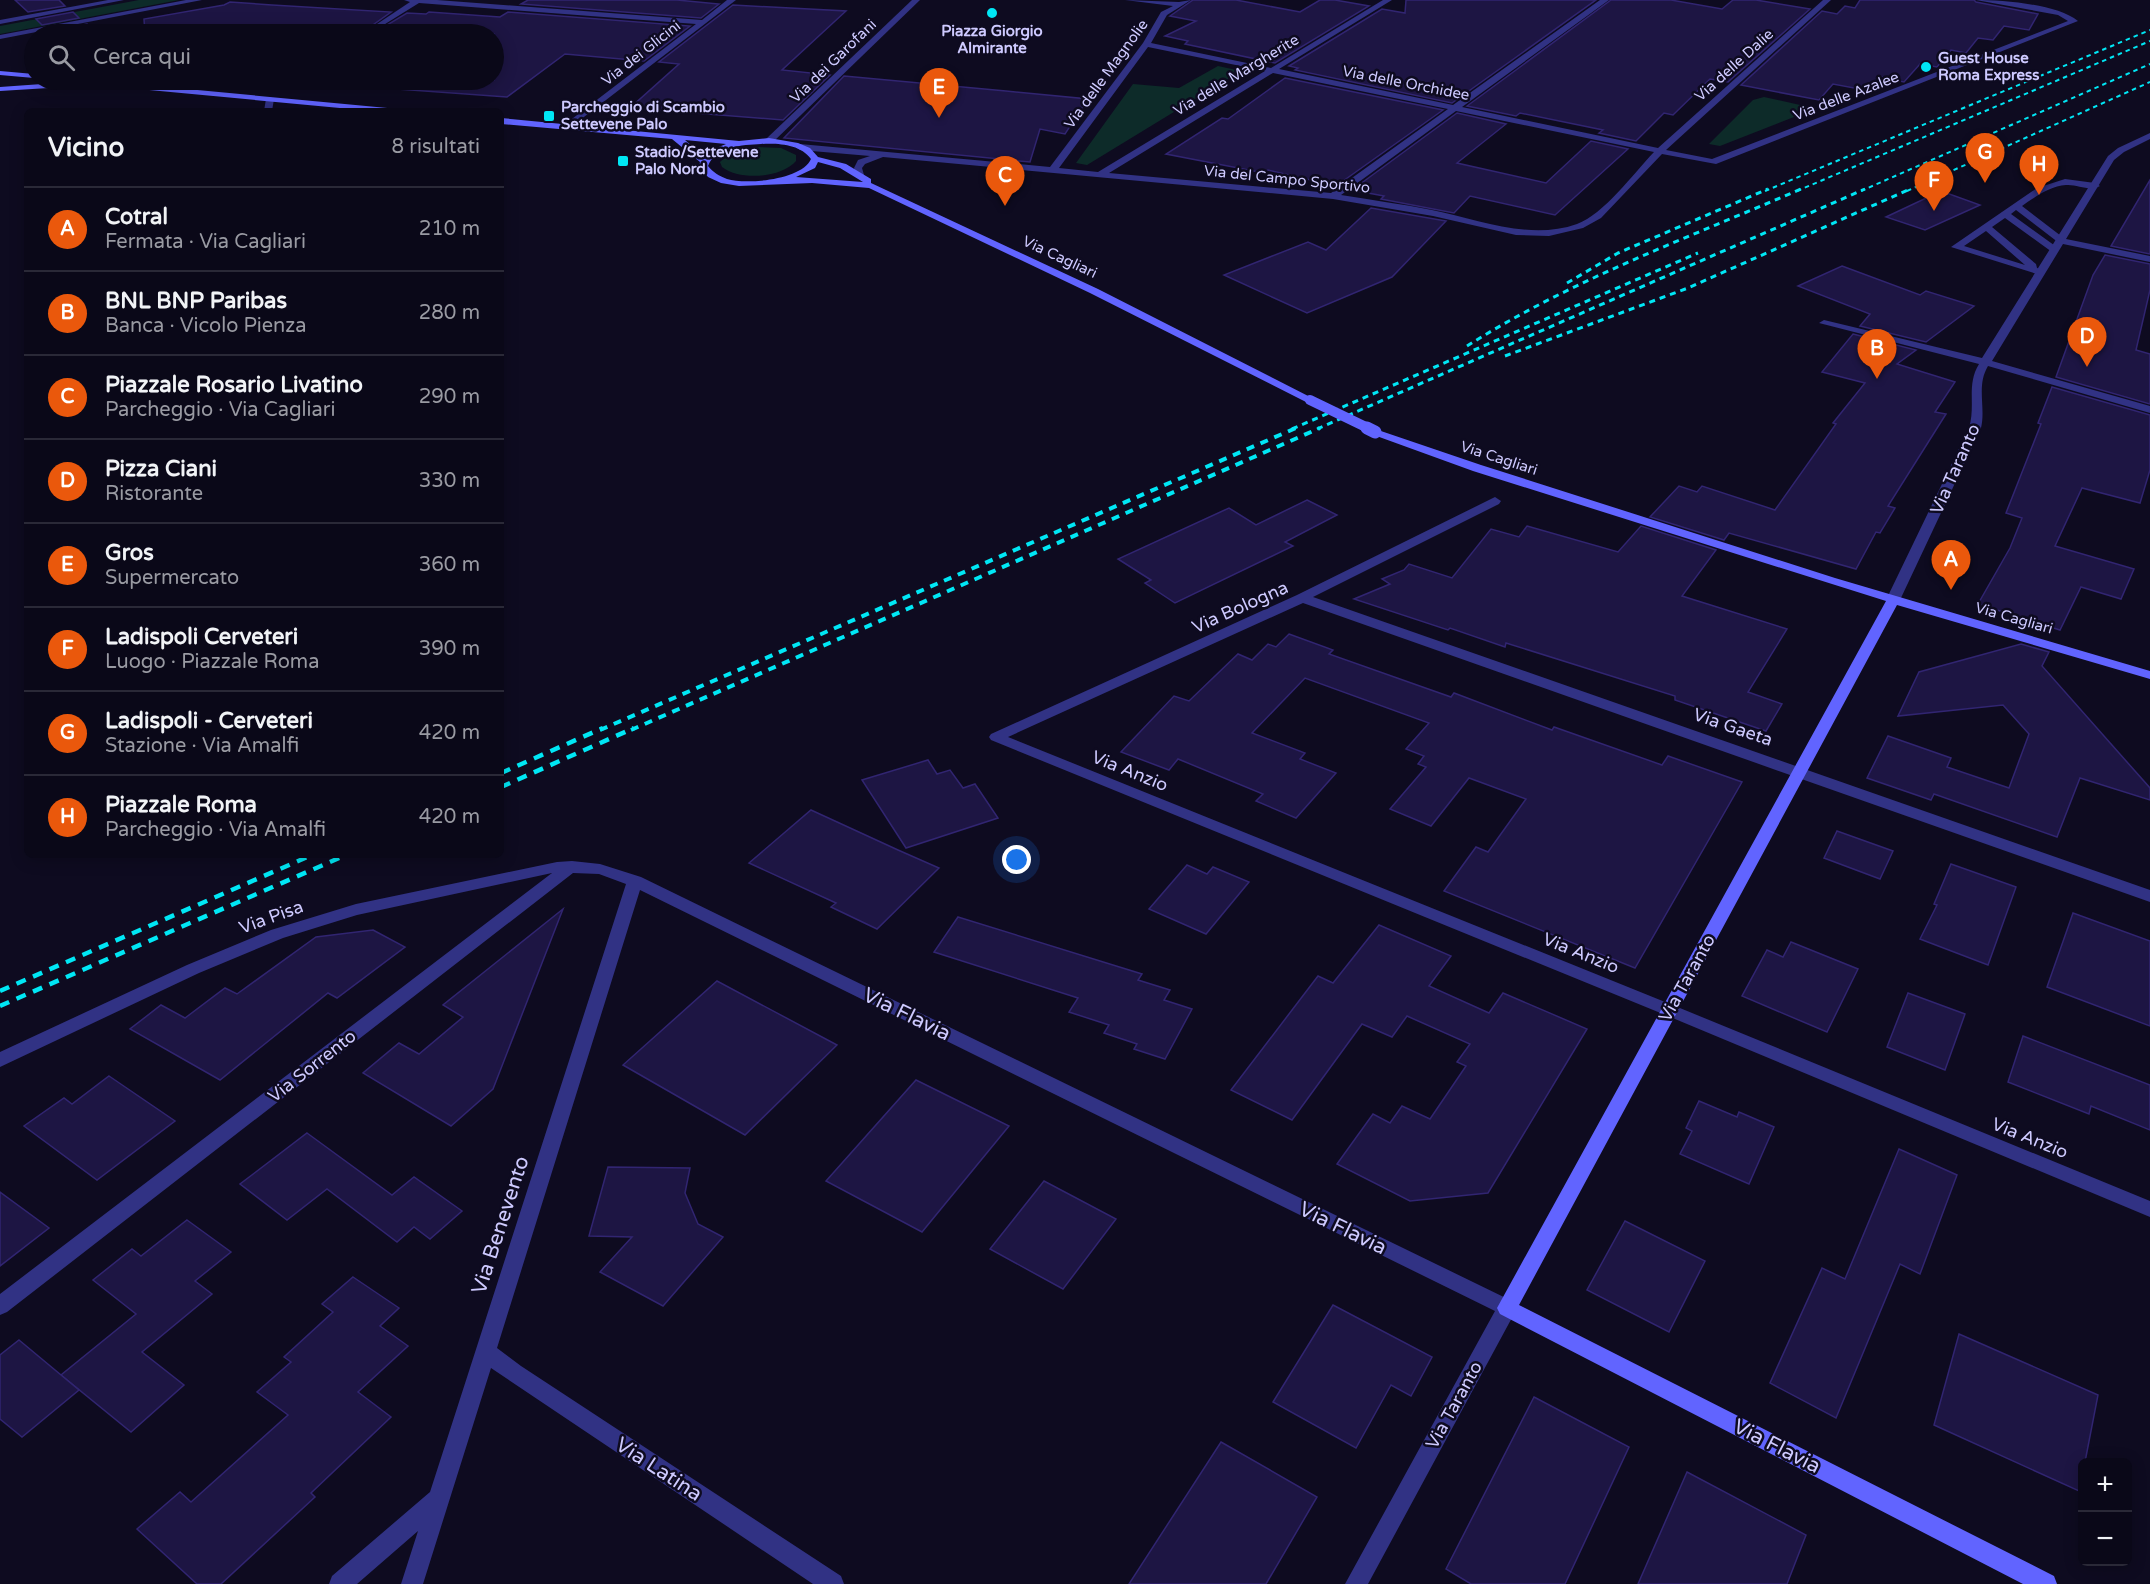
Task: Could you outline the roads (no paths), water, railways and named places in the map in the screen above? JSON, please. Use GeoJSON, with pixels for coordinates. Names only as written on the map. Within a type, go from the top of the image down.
{"type":"FeatureCollection","features":[{"type":"Feature","properties":{"kind":"street"},"geometry":{"type":"LineString","coordinates":[[0,22],[120,0]]}},
{"type":"Feature","properties":{"kind":"street"},"geometry":{"type":"LineString","coordinates":[[70,24],[198,0]]}},
{"type":"Feature","properties":{"kind":"street"},"geometry":{"type":"LineString","coordinates":[[408,0],[703,22]]}},
{"type":"Feature","properties":{"kind":"street","name":"Via dei Glicini"},"geometry":{"type":"LineString","coordinates":[[567,127],[732,0]]}},
{"type":"Feature","properties":{"kind":"street","name":"Via dei Garofani"},"geometry":{"type":"LineString","coordinates":[[769,141],[916,0]]}},
{"type":"Feature","properties":{"kind":"street"},"geometry":{"type":"LineString","coordinates":[[1130,0],[1183,2]]}},
{"type":"Feature","properties":{"kind":"street","name":"Via delle Margherite"},"geometry":{"type":"LineString","coordinates":[[1099,175],[1270,69],[1388,0]]}},
{"type":"Feature","properties":{"kind":"street"},"geometry":{"type":"LineString","coordinates":[[1333,196],[1605,0]]}},
{"type":"Feature","properties":{"kind":"street","name":"Via delle Dalie"},"geometry":{"type":"LineString","coordinates":[[1659,151],[1827,0]]}},
{"type":"Feature","properties":{"kind":"street","name":"Via delle Azalee"},"geometry":{"type":"LineString","coordinates":[[1659,151],[1713,162],[2073,22],[2073,18],[2060,13],[1980,0]]}},
{"type":"Feature","properties":{"kind":"street"},"geometry":{"type":"LineString","coordinates":[[381,24],[417,1]]}},
{"type":"Feature","properties":{"kind":"street","name":"Via delle Magnolie"},"geometry":{"type":"LineString","coordinates":[[1053,170],[1146,44],[1164,14],[1183,2]]}},
{"type":"Feature","properties":{"kind":"street"},"geometry":{"type":"LineString","coordinates":[[0,37],[24,33]]}},
{"type":"Feature","properties":{"kind":"street","name":"Via delle Orchidee"},"geometry":{"type":"LineString","coordinates":[[1146,44],[1659,151]]}},
{"type":"Feature","properties":{"kind":"street"},"geometry":{"type":"LineString","coordinates":[[0,73],[24,75]]}},
{"type":"Feature","properties":{"kind":"street"},"geometry":{"type":"LineString","coordinates":[[0,88],[24,87]]}},
{"type":"Feature","properties":{"kind":"street"},"geometry":{"type":"LineString","coordinates":[[176,90],[366,108]]}},
{"type":"Feature","properties":{"kind":"street"},"geometry":{"type":"LineString","coordinates":[[268,108],[270,99]]}},
{"type":"Feature","properties":{"kind":"street"},"geometry":{"type":"LineString","coordinates":[[504,121],[747,143]]}},
{"type":"Feature","properties":{"kind":"street"},"geometry":{"type":"LineString","coordinates":[[672,136],[696,152],[704,161],[703,166],[706,171],[722,180],[746,183],[776,181],[804,172],[812,166],[815,159],[808,150],[769,141],[747,143],[719,150],[704,161]]}},
{"type":"Feature","properties":{"kind":"street","name":"Via Taranto"},"geometry":{"type":"LineString","coordinates":[[1356,1584],[1893,600],[1975,428],[1979,405],[1977,379],[1985,362],[2115,154],[2150,136]]}},
{"type":"Feature","properties":{"kind":"street","name":"Via del Campo Sportivo"},"geometry":{"type":"LineString","coordinates":[[800,147],[1333,196],[1433,213],[1516,232],[1549,233],[1574,228],[1594,219],[1659,151]]}},
{"type":"Feature","properties":{"kind":"street"},"geometry":{"type":"LineString","coordinates":[[860,175],[858,168],[861,162],[881,154]]}},
{"type":"Feature","properties":{"kind":"street","name":"Via del Campo Sportivo"},"geometry":{"type":"LineString","coordinates":[[815,159],[881,154]]}},
{"type":"Feature","properties":{"kind":"street","name":"Via Cagliari"},"geometry":{"type":"LineString","coordinates":[[815,159],[832,161],[860,175],[872,186]]}},
{"type":"Feature","properties":{"kind":"street","name":"Via Cagliari"},"geometry":{"type":"LineString","coordinates":[[776,181],[815,178],[847,180],[872,186],[1094,291],[1310,400],[1411,447],[1893,600],[2150,675]]}},
{"type":"Feature","properties":{"kind":"street"},"geometry":{"type":"LineString","coordinates":[[2040,272],[1956,247],[2040,190],[2064,182],[2095,186]]}},
{"type":"Feature","properties":{"kind":"street"},"geometry":{"type":"LineString","coordinates":[[2020,204],[2061,242]]}},
{"type":"Feature","properties":{"kind":"street"},"geometry":{"type":"LineString","coordinates":[[2006,214],[2061,242],[2150,259]]}},
{"type":"Feature","properties":{"kind":"street"},"geometry":{"type":"LineString","coordinates":[[1982,230],[2012,263]]}},
{"type":"Feature","properties":{"kind":"street"},"geometry":{"type":"LineString","coordinates":[[1982,230],[2040,272]]}},
{"type":"Feature","properties":{"kind":"street"},"geometry":{"type":"LineString","coordinates":[[1824,323],[1985,362],[2150,410]]}},
{"type":"Feature","properties":{"kind":"street","name":"Via Bologna"},"geometry":{"type":"LineString","coordinates":[[996,737],[1302,598],[1495,501]]}},
{"type":"Feature","properties":{"kind":"street","name":"Via Gaeta"},"geometry":{"type":"LineString","coordinates":[[1302,598],[1800,771],[2150,896]]}},
{"type":"Feature","properties":{"kind":"street","name":"Via Anzio"},"geometry":{"type":"LineString","coordinates":[[996,737],[1670,1010],[2150,1209]]}},
{"type":"Feature","properties":{"kind":"street"},"geometry":{"type":"LineString","coordinates":[[572,866],[600,869],[635,881]]}},
{"type":"Feature","properties":{"kind":"street","name":"Via Pisa"},"geometry":{"type":"LineString","coordinates":[[0,1060],[193,969],[277,934],[356,910],[557,867],[572,866]]}},
{"type":"Feature","properties":{"kind":"street","name":"Via Sorrento"},"geometry":{"type":"LineString","coordinates":[[0,1306],[572,866]]}},
{"type":"Feature","properties":{"kind":"street","name":"Via Flavia"},"geometry":{"type":"LineString","coordinates":[[635,881],[1507,1308],[2046,1584]]}},
{"type":"Feature","properties":{"kind":"street","name":"Via Benevento"},"geometry":{"type":"LineString","coordinates":[[412,1584],[635,881]]}},
{"type":"Feature","properties":{"kind":"street","name":"Via Latina"},"geometry":{"type":"LineString","coordinates":[[485,1351],[514,1373],[833,1584]]}},
{"type":"Feature","properties":{"kind":"street"},"geometry":{"type":"LineString","coordinates":[[340,1584],[438,1499]]}},
{"type":"Feature","properties":{"kind":"railway"},"geometry":{"type":"LineString","coordinates":[[1765,191],[2150,30]]}},
{"type":"Feature","properties":{"kind":"railway"},"geometry":{"type":"LineString","coordinates":[[1797,191],[2150,41]]}},
{"type":"Feature","properties":{"kind":"railway"},"geometry":{"type":"LineString","coordinates":[[1861,191],[2150,64]]}},
{"type":"Feature","properties":{"kind":"railway"},"geometry":{"type":"LineString","coordinates":[[1907,191],[2150,82]]}},
{"type":"Feature","properties":{"kind":"railway"},"geometry":{"type":"LineString","coordinates":[[1567,283],[1618,253],[1768,189]]}},
{"type":"Feature","properties":{"kind":"railway"},"geometry":{"type":"LineString","coordinates":[[1467,346],[1507,322],[1589,280],[1801,189]]}},
{"type":"Feature","properties":{"kind":"railway"},"geometry":{"type":"LineString","coordinates":[[1317,429],[1865,189]]}},
{"type":"Feature","properties":{"kind":"railway"},"geometry":{"type":"LineString","coordinates":[[1505,356],[1688,288],[1910,189]]}},
{"type":"Feature","properties":{"kind":"railway"},"geometry":{"type":"LineString","coordinates":[[1292,429],[1698,253]]}},
{"type":"Feature","properties":{"kind":"railway"},"geometry":{"type":"LineString","coordinates":[[600,730],[1296,428]]}},
{"type":"Feature","properties":{"kind":"railway"},"geometry":{"type":"LineString","coordinates":[[631,730],[1320,428]]}},
{"type":"Feature","properties":{"kind":"railway"},"geometry":{"type":"LineString","coordinates":[[504,772],[603,728]]}},
{"type":"Feature","properties":{"kind":"railway"},"geometry":{"type":"LineString","coordinates":[[504,786],[634,728]]}},
{"type":"Feature","properties":{"kind":"railway"},"geometry":{"type":"LineString","coordinates":[[0,991],[305,858]]}},
{"type":"Feature","properties":{"kind":"railway"},"geometry":{"type":"LineString","coordinates":[[0,1006],[339,858]]}},
{"type":"Feature","properties":{"kind":"place","name":"Piazza Giorgio Almirante"},"geometry":{"type":"Point","coordinates":[992,13]}},
{"type":"Feature","properties":{"kind":"place","name":"Guest House Roma Express"},"geometry":{"type":"Point","coordinates":[1926,67]}},
{"type":"Feature","properties":{"kind":"place","name":"Parcheggio di Scambio Settevene Palo"},"geometry":{"type":"Point","coordinates":[549,116]}},
{"type":"Feature","properties":{"kind":"place","name":"Gros"},"geometry":{"type":"Point","coordinates":[939,118]}},
{"type":"Feature","properties":{"kind":"place","name":"Stadio/Settevene Palo Nord"},"geometry":{"type":"Point","coordinates":[623,161]}},
{"type":"Feature","properties":{"kind":"place","name":"Ladispoli - Cerveteri"},"geometry":{"type":"Point","coordinates":[1985,183]}},
{"type":"Feature","properties":{"kind":"place","name":"Piazzale Roma"},"geometry":{"type":"Point","coordinates":[2039,195]}},
{"type":"Feature","properties":{"kind":"place","name":"Piazzale Rosario Livatino"},"geometry":{"type":"Point","coordinates":[1005,206]}},
{"type":"Feature","properties":{"kind":"place","name":"Ladispoli Cerveteri"},"geometry":{"type":"Point","coordinates":[1934,211]}},
{"type":"Feature","properties":{"kind":"place","name":"Pizza Ciani"},"geometry":{"type":"Point","coordinates":[2087,367]}},
{"type":"Feature","properties":{"kind":"place","name":"BNL BNP Paribas"},"geometry":{"type":"Point","coordinates":[1877,379]}},
{"type":"Feature","properties":{"kind":"place","name":"Cotral"},"geometry":{"type":"Point","coordinates":[1951,590]}}]}
